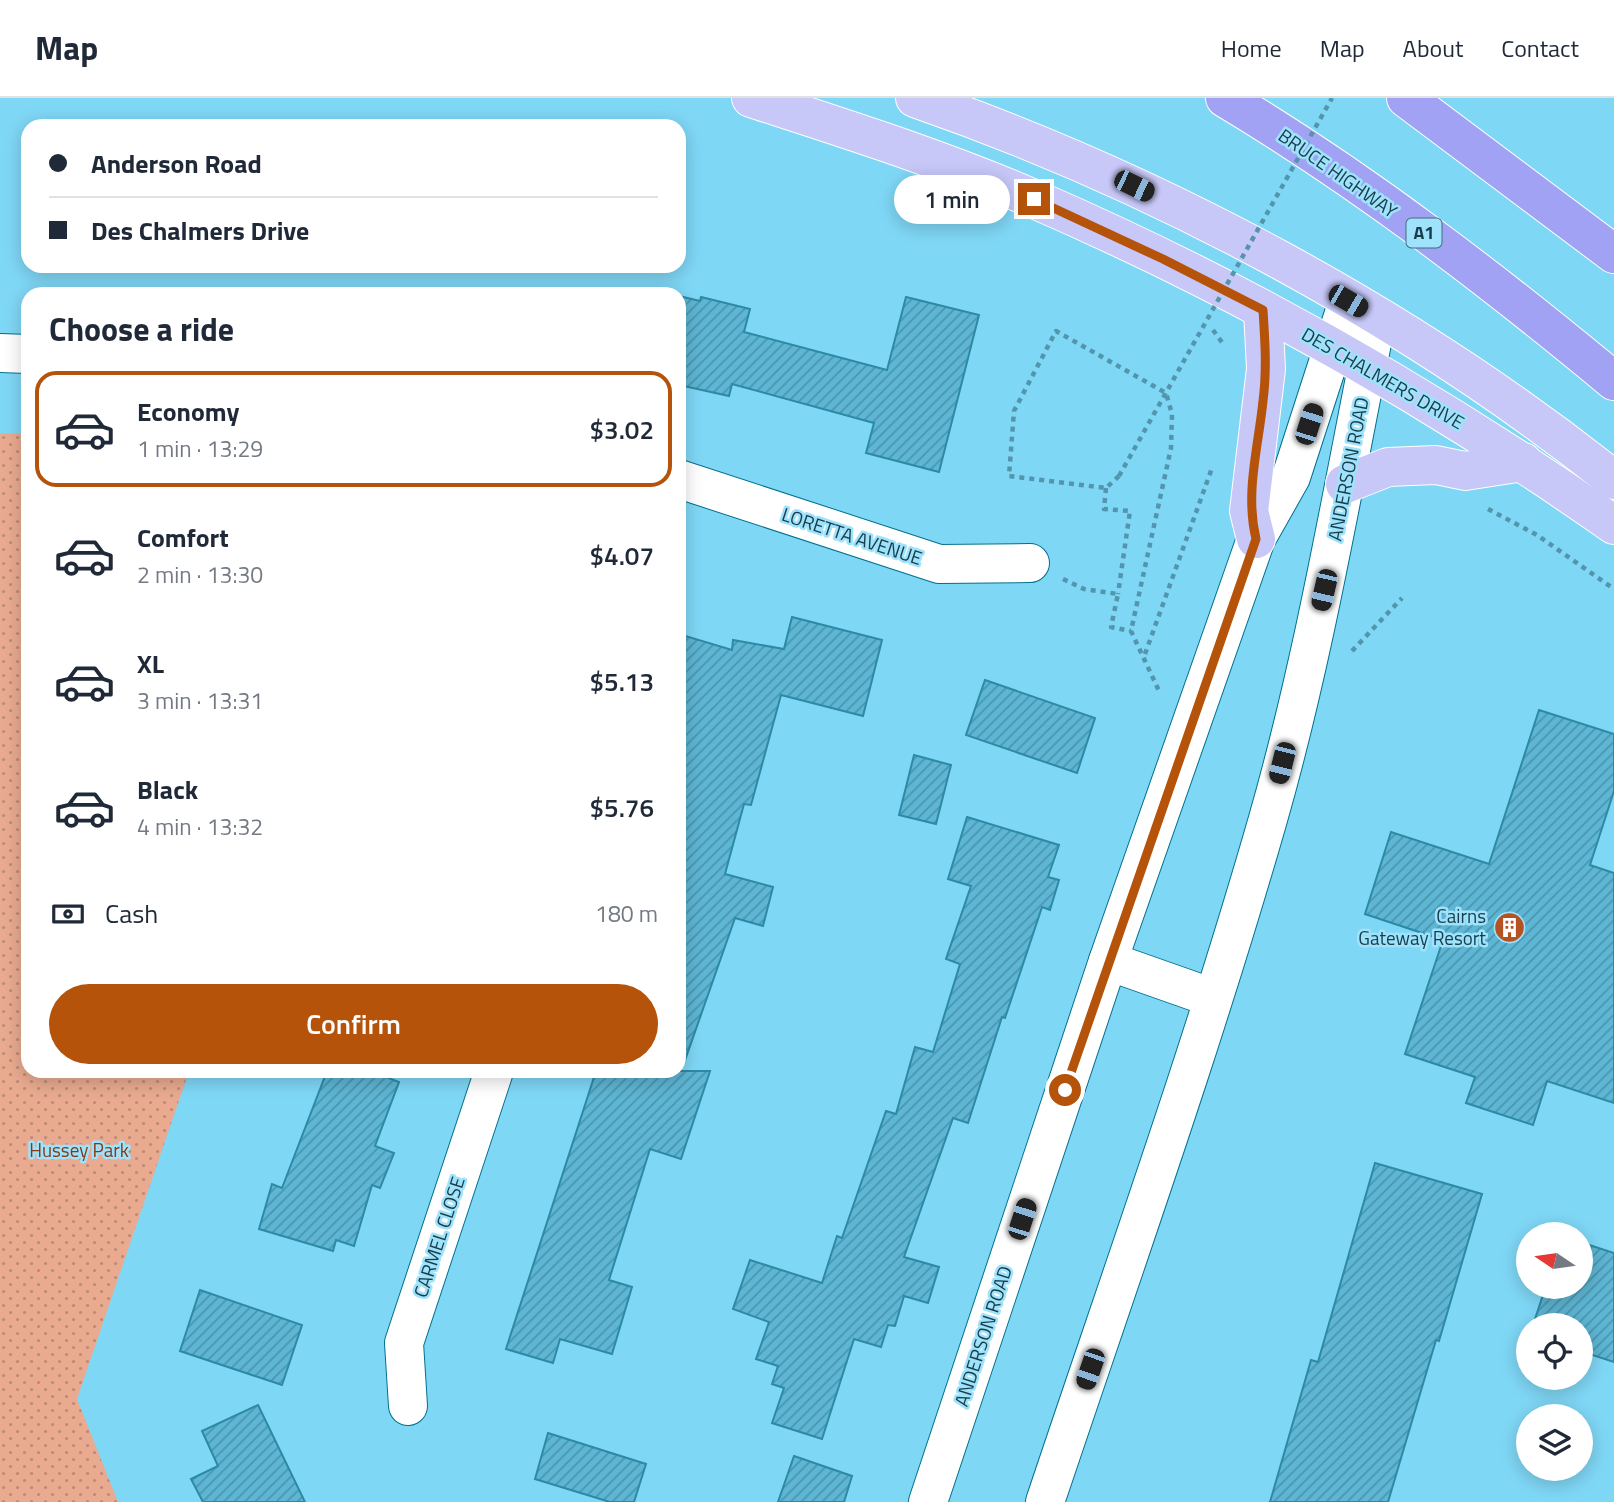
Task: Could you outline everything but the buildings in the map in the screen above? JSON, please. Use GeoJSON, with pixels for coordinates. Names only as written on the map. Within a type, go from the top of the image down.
{"type":"FeatureCollection","features":[{"type":"Feature","properties":{"kind":"highway","name":"BRUCE HIGHWAY"},"geometry":{"type":"LineString","coordinates":[[1225,98],[1357,184],[1433,239],[1534,315],[1614,381]]}},
{"type":"Feature","properties":{"kind":"highway"},"geometry":{"type":"LineString","coordinates":[[1406,98],[1614,254]]}},
{"type":"Feature","properties":{"kind":"main road","name":"DES CHALMERS DRIVE"},"geometry":{"type":"LineString","coordinates":[[751,98],[915,152],[1034,199],[1163,259],[1367,365],[1523,462],[1614,525]]}},
{"type":"Feature","properties":{"kind":"main road"},"geometry":{"type":"LineString","coordinates":[[915,98],[976,119],[1134,186],[1226,231],[1362,309],[1514,404],[1614,480]]}},
{"type":"Feature","properties":{"kind":"main road"},"geometry":{"type":"LineString","coordinates":[[1256,539],[1249,511],[1266,369],[1263,310]]}},
{"type":"Feature","properties":{"kind":"main road"},"geometry":{"type":"LineString","coordinates":[[1345,484],[1388,467],[1436,465],[1465,471],[1523,462]]}},
{"type":"Feature","properties":{"kind":"street","name":"ANDERSON ROAD"},"geometry":{"type":"LineString","coordinates":[[928,1502],[1108,961],[1256,539],[1290,477],[1334,347],[1362,309]]}},
{"type":"Feature","properties":{"kind":"street","name":"ANDERSON ROAD"},"geometry":{"type":"LineString","coordinates":[[1045,1502],[1213,998],[1272,804],[1335,542],[1367,365],[1362,309]]}},
{"type":"Feature","properties":{"kind":"street"},"geometry":{"type":"LineString","coordinates":[[0,353],[21,354]]}},
{"type":"Feature","properties":{"kind":"street","name":"LORETTA AVENUE"},"geometry":{"type":"LineString","coordinates":[[686,490],[939,564],[1030,563]]}},
{"type":"Feature","properties":{"kind":"street"},"geometry":{"type":"LineString","coordinates":[[1108,961],[1213,998]]}},
{"type":"Feature","properties":{"kind":"street","name":"CARMEL CLOSE"},"geometry":{"type":"LineString","coordinates":[[408,1406],[404,1343],[492,1078]]}},
{"type":"Feature","properties":{"kind":"path"},"geometry":{"type":"LineString","coordinates":[[1131,631],[1111,627],[1130,512],[1104,509],[1106,488],[1119,476],[1332,98]]}},
{"type":"Feature","properties":{"kind":"path"},"geometry":{"type":"LineString","coordinates":[[1106,488],[1009,476],[1014,411],[1056,331],[1166,393],[1172,414],[1171,448],[1131,631],[1144,654],[1215,461]]}},
{"type":"Feature","properties":{"kind":"path"},"geometry":{"type":"LineString","coordinates":[[1479,507],[1498,513],[1537,535],[1614,589]]}},
{"type":"Feature","properties":{"kind":"path"},"geometry":{"type":"LineString","coordinates":[[1030,563],[1084,589],[1118,594]]}},
{"type":"Feature","properties":{"kind":"green space","name":"Hussey Park"},"geometry":{"type":"Polygon","coordinates":[[[0,433],[21,434],[21,1078],[187,1078],[77,1399],[118,1502],[0,1502],[0,433]]]}},
{"type":"Feature","properties":{"kind":"place","name":"Cairns Gateway Resort"},"geometry":{"type":"Point","coordinates":[1509,927]}},
{"type":"Feature","properties":{"kind":"route"},"geometry":{"type":"LineString","coordinates":[[1034,199],[1163,259],[1263,310],[1266,346],[1263,403],[1249,511],[1256,539],[1065,1090]]}}]}
